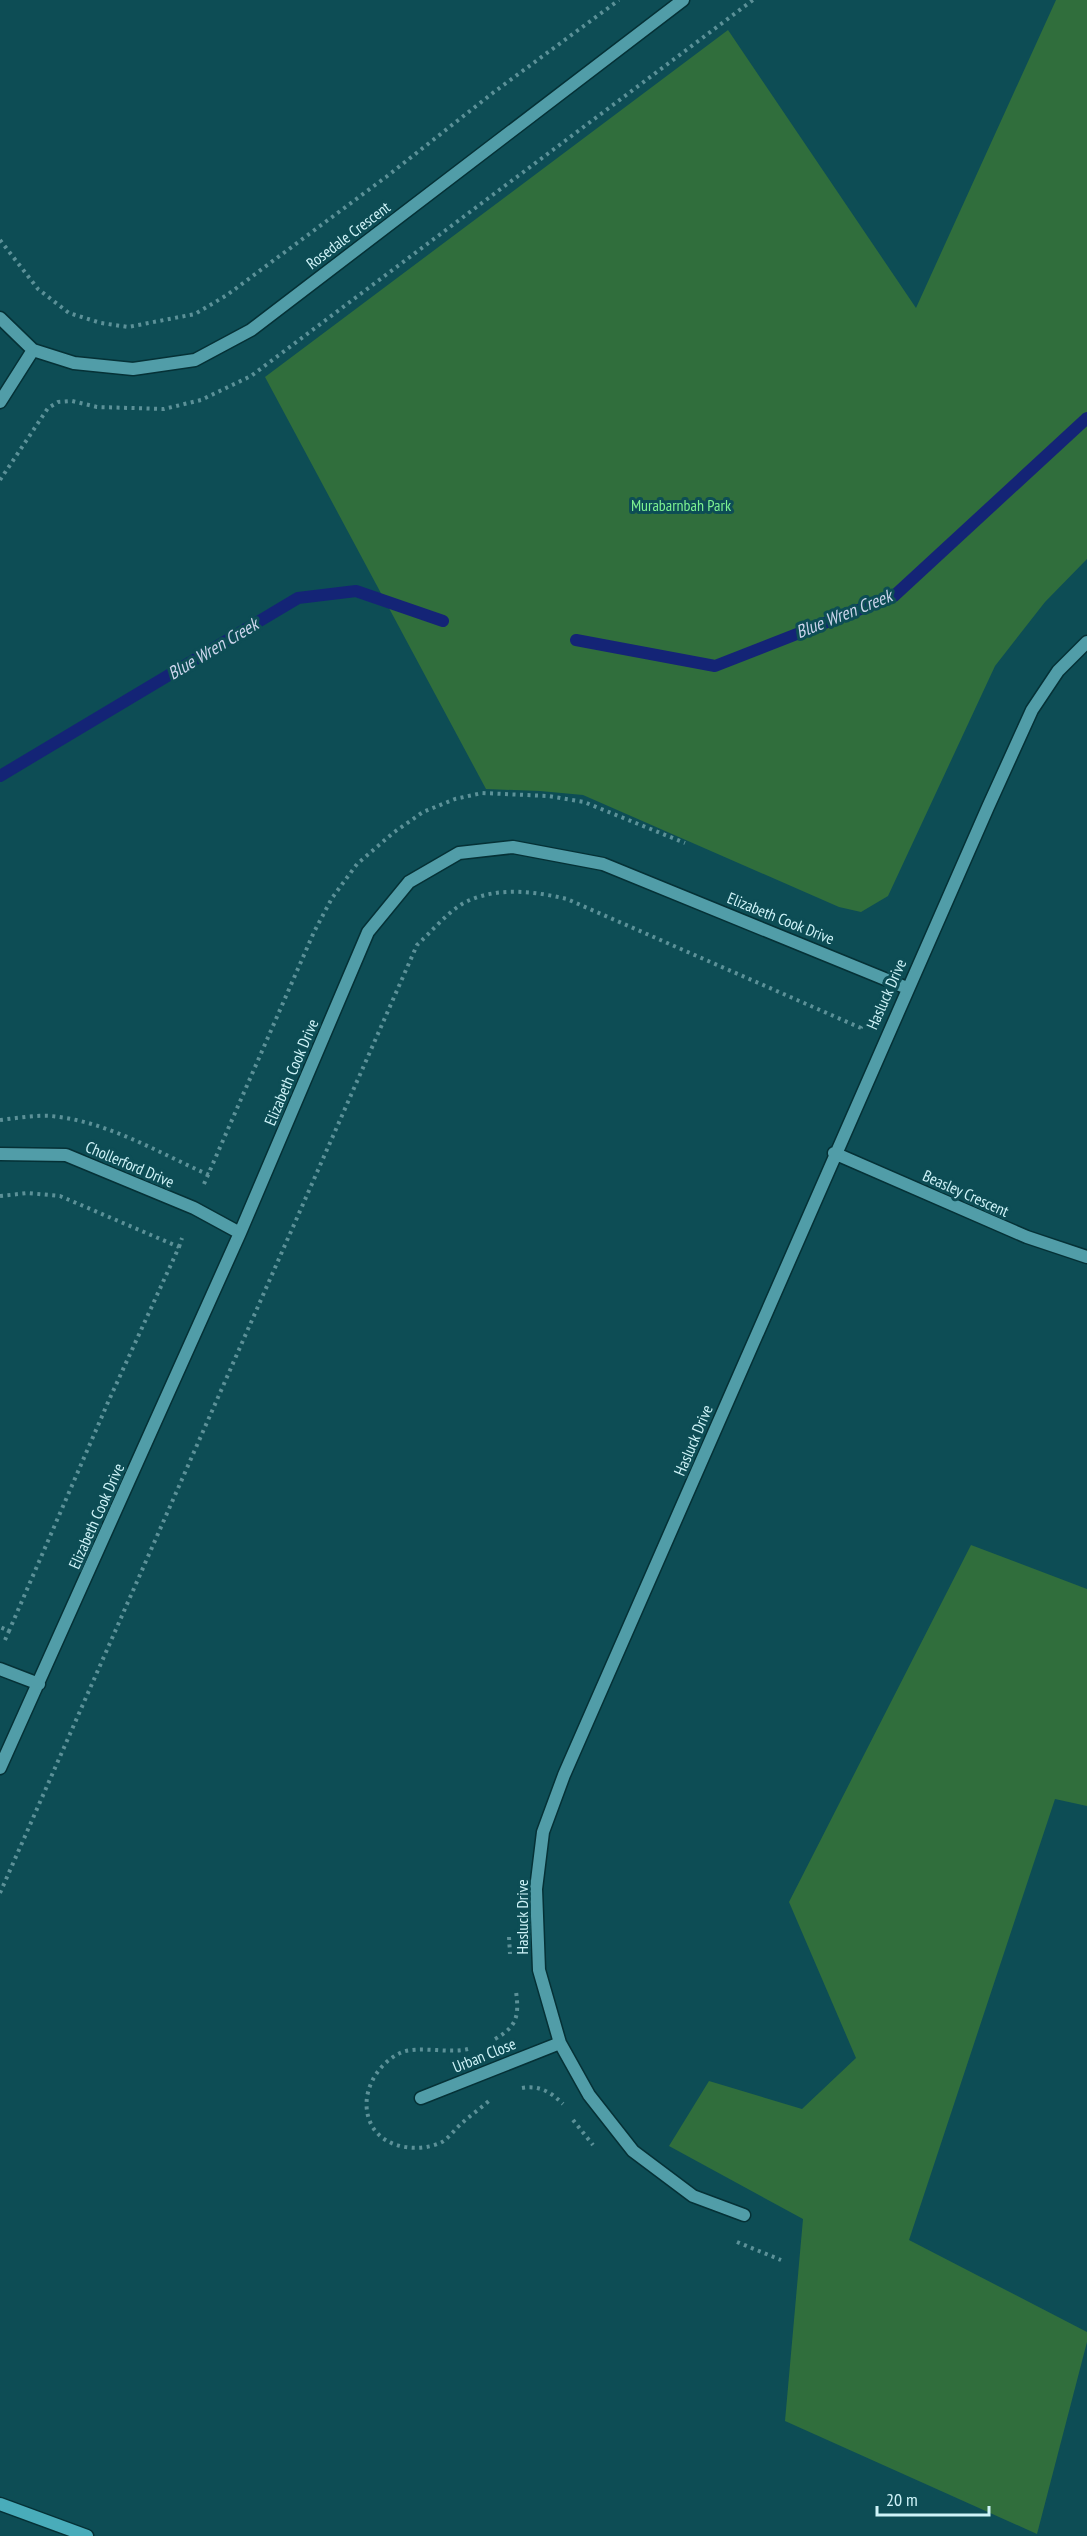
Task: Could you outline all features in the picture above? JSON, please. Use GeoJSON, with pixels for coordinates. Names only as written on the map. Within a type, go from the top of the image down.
{"type":"FeatureCollection","features":[{"type":"Feature","properties":{"kind":"street","name":"Rosedale Crescent"},"geometry":{"type":"LineString","coordinates":[[0,318],[33,350],[74,363],[133,369],[195,360],[251,330],[683,0]]}},
{"type":"Feature","properties":{"kind":"street"},"geometry":{"type":"LineString","coordinates":[[0,402],[33,350]]}},
{"type":"Feature","properties":{"kind":"street","name":"Hasluck Drive"},"geometry":{"type":"LineString","coordinates":[[744,2215],[693,2196],[633,2151],[589,2095],[560,2043],[539,1970],[536,1889],[543,1832],[564,1774],[834,1153],[1032,710],[1058,672],[1087,642]]}},
{"type":"Feature","properties":{"kind":"street","name":"Elizabeth Cook Drive"},"geometry":{"type":"LineString","coordinates":[[0,1768],[240,1233],[368,932],[409,882],[459,854],[513,847],[603,864],[906,988]]}},
{"type":"Feature","properties":{"kind":"street","name":"Beasley Crescent"},"geometry":{"type":"LineString","coordinates":[[834,1153],[1027,1237],[1087,1257]]}},
{"type":"Feature","properties":{"kind":"street","name":"Chollerford Drive"},"geometry":{"type":"LineString","coordinates":[[0,1154],[66,1155],[194,1208],[240,1233]]}},
{"type":"Feature","properties":{"kind":"street"},"geometry":{"type":"LineString","coordinates":[[0,1669],[39,1684]]}},
{"type":"Feature","properties":{"kind":"street","name":"Urban Close"},"geometry":{"type":"LineString","coordinates":[[421,2098],[560,2043]]}},
{"type":"Feature","properties":{"kind":"street"},"geometry":{"type":"LineString","coordinates":[[0,2504],[87,2536]]}},
{"type":"Feature","properties":{"kind":"path"},"geometry":{"type":"LineString","coordinates":[[0,240],[38,289],[69,313],[101,323],[128,327],[195,314],[227,295],[619,0]]}},
{"type":"Feature","properties":{"kind":"path"},"geometry":{"type":"LineString","coordinates":[[0,1893],[417,945],[462,905],[493,893],[535,891],[567,899],[861,1029],[857,1039]]}},
{"type":"Feature","properties":{"kind":"path"},"geometry":{"type":"LineString","coordinates":[[0,1120],[51,1116],[80,1121],[106,1129],[208,1175]]}},
{"type":"Feature","properties":{"kind":"path"},"geometry":{"type":"LineString","coordinates":[[0,1196],[28,1192],[60,1196],[179,1247]]}},
{"type":"Feature","properties":{"kind":"path"},"geometry":{"type":"LineString","coordinates":[[5,1640],[182,1238]]}},
{"type":"Feature","properties":{"kind":"path"},"geometry":{"type":"LineString","coordinates":[[0,1627],[9,1631]]}},
{"type":"Feature","properties":{"kind":"path"},"geometry":{"type":"LineString","coordinates":[[510,1926],[511,1956]]}},
{"type":"Feature","properties":{"kind":"path"},"geometry":{"type":"LineString","coordinates":[[489,2042],[507,2031],[518,2013],[515,1983]]}},
{"type":"Feature","properties":{"kind":"path"},"geometry":{"type":"LineString","coordinates":[[473,2047],[465,2050],[403,2051],[383,2062],[372,2078],[368,2096],[367,2104],[372,2126],[386,2140],[407,2148],[426,2147],[443,2142],[494,2097]]}},
{"type":"Feature","properties":{"kind":"path"},"geometry":{"type":"LineString","coordinates":[[513,2089],[532,2086],[550,2092],[562,2103],[581,2133],[595,2148]]}},
{"type":"Feature","properties":{"kind":"path"},"geometry":{"type":"LineString","coordinates":[[732,2240],[781,2260]]}},
{"type":"Feature","properties":{"kind":"green space","name":"Murabarnbah Park"},"geometry":{"type":"Polygon","coordinates":[[[1056,0],[1087,0],[1087,559],[1045,602],[995,666],[888,896],[861,912],[839,907],[583,795],[486,789],[265,377],[728,30],[916,308],[1056,0]]]}},
{"type":"Feature","properties":{"kind":"green space"},"geometry":{"type":"Polygon","coordinates":[[[971,1545],[1087,1589],[1087,1806],[1055,1799],[909,2240],[1087,2332],[1087,2342],[1037,2534],[785,2421],[803,2219],[669,2146],[709,2081],[802,2109],[856,2058],[789,1902],[971,1545]]]}},
{"type":"Feature","properties":{"kind":"waterway","name":"Blue Wren Creek"},"geometry":{"type":"LineString","coordinates":[[576,640],[715,666],[894,596],[1087,418]]}},
{"type":"Feature","properties":{"kind":"waterway","name":"Blue Wren Creek"},"geometry":{"type":"LineString","coordinates":[[0,776],[298,598],[356,591],[443,621]]}}]}
